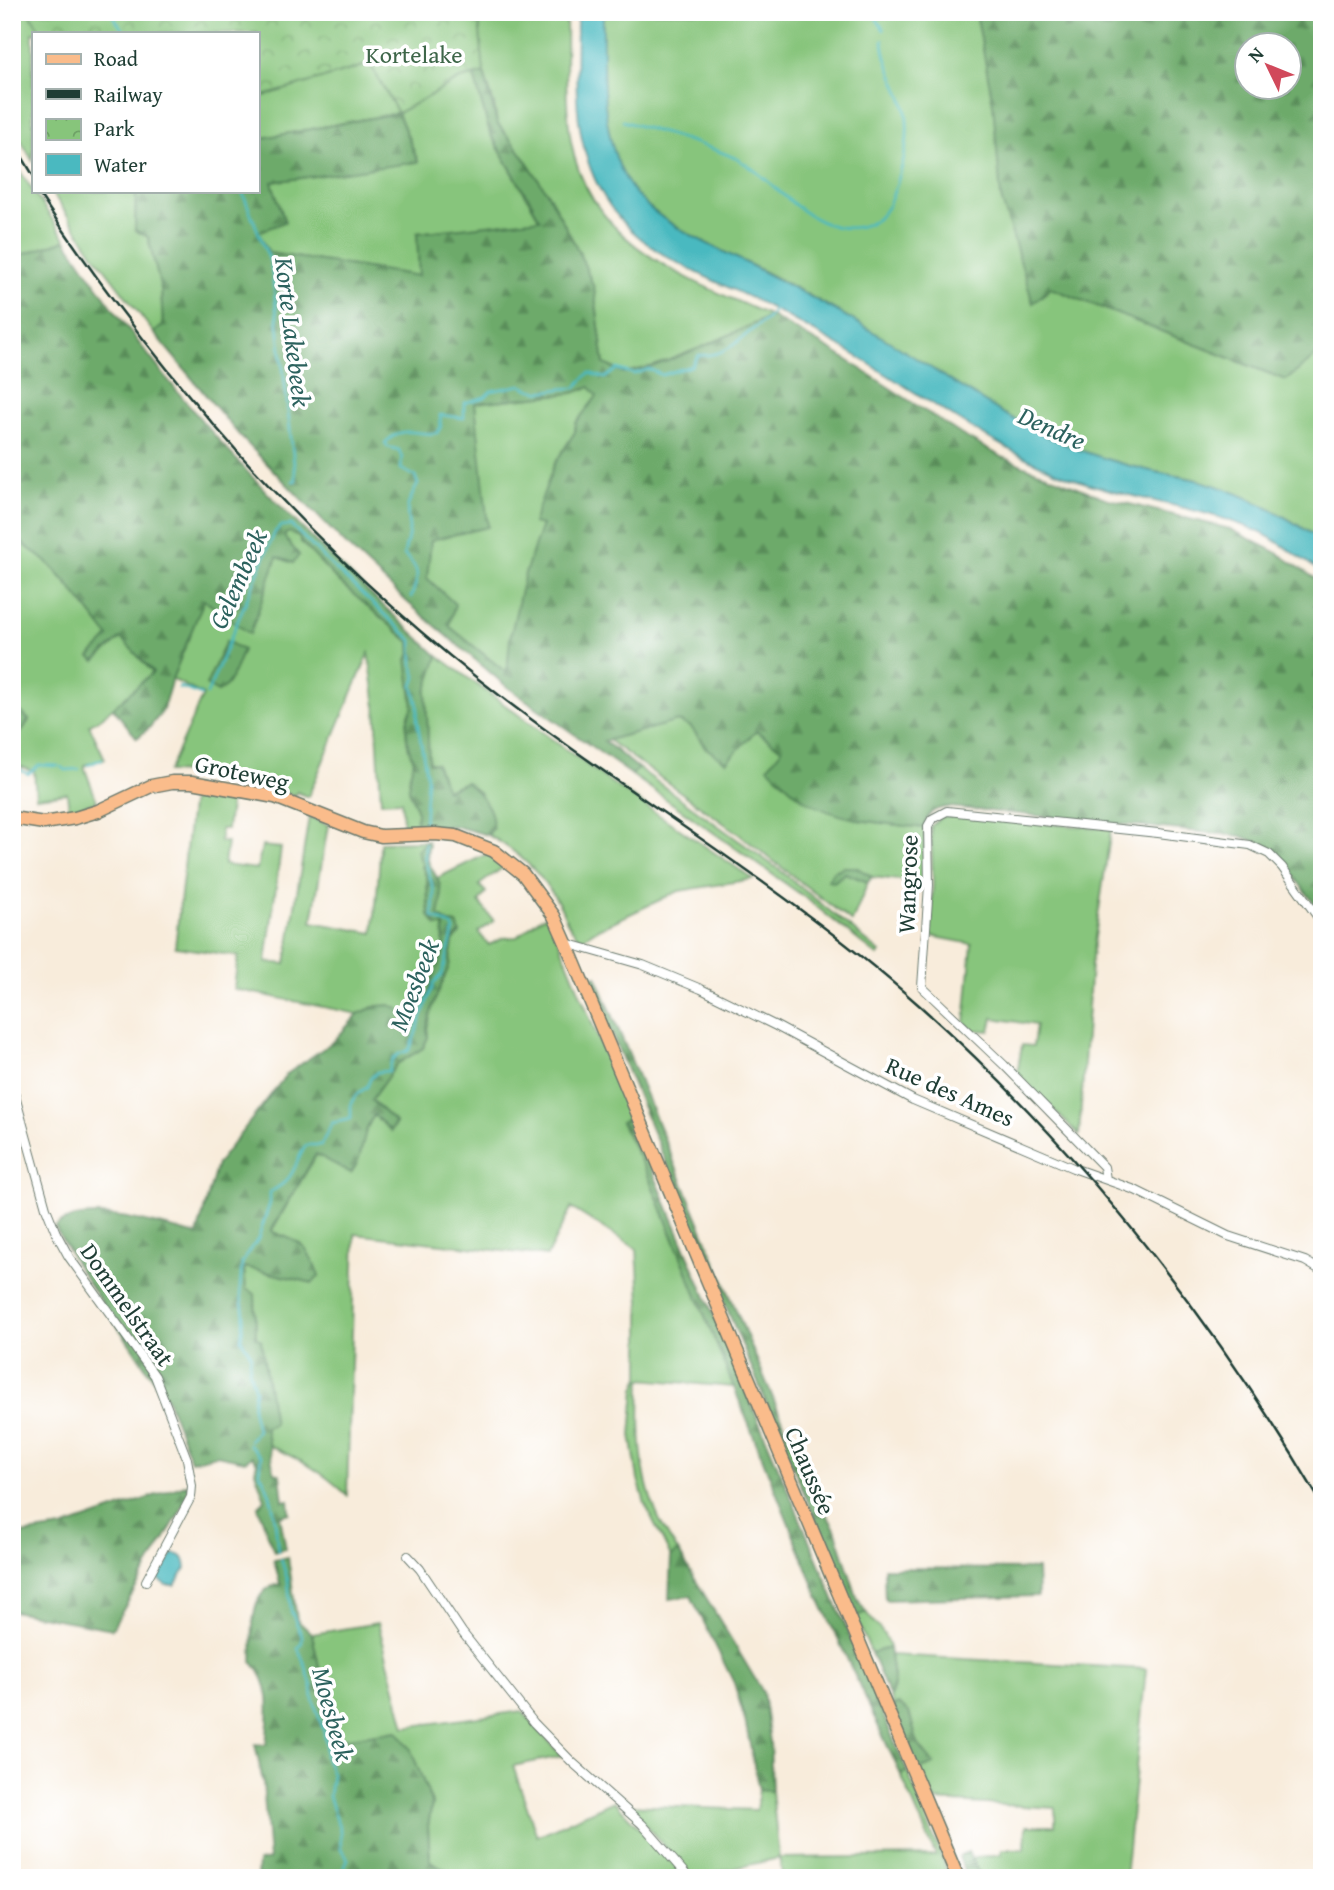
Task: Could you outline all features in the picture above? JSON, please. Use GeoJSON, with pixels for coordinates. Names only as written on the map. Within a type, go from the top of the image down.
{"type":"FeatureCollection","features":[{"type":"Feature","properties":{"kind":"main road","name":"Groteweg"},"geometry":{"type":"LineString","coordinates":[[12,818],[44,823],[75,818],[98,811],[151,786],[192,782],[275,797],[363,832],[381,836],[456,836],[494,851],[523,874],[544,901],[566,943]]}},
{"type":"Feature","properties":{"kind":"main road","name":"Chaussée"},"geometry":{"type":"LineString","coordinates":[[566,943],[958,1878]]}},
{"type":"Feature","properties":{"kind":"street","name":"Wangrose"},"geometry":{"type":"LineString","coordinates":[[1106,1179],[1104,1167],[1004,1065],[922,987],[929,885],[928,826],[932,818],[947,811],[1158,832],[1250,845],[1269,854],[1282,867],[1322,923]]}},
{"type":"Feature","properties":{"kind":"street","name":"Rue des Ames"},"geometry":{"type":"LineString","coordinates":[[566,943],[643,965],[701,989],[913,1100],[1073,1168],[1106,1179],[1228,1236],[1305,1261],[1322,1271]]}},
{"type":"Feature","properties":{"kind":"street","name":"Dommelstraat"},"geometry":{"type":"LineString","coordinates":[[12,1084],[46,1208],[56,1233],[69,1257],[155,1376],[187,1460],[192,1486],[191,1497],[146,1581]]}},
{"type":"Feature","properties":{"kind":"street"},"geometry":{"type":"LineString","coordinates":[[408,1556],[470,1642],[534,1723],[572,1762],[642,1824],[689,1878]]}},
{"type":"Feature","properties":{"kind":"green space"},"geometry":{"type":"Polygon","coordinates":[[[12,12],[29,12],[41,32],[32,32],[32,160],[12,124],[12,12]]]}},
{"type":"Feature","properties":{"kind":"green space","name":"Kortelake"},"geometry":{"type":"Polygon","coordinates":[[[29,12],[478,12],[484,73],[460,79],[398,113],[370,64],[259,97],[259,32],[41,32],[29,12]]]}},
{"type":"Feature","properties":{"kind":"green space"},"geometry":{"type":"Polygon","coordinates":[[[478,12],[566,12],[567,93],[571,141],[581,177],[598,207],[620,232],[675,272],[771,316],[702,348],[654,366],[624,373],[604,364],[594,288],[579,252],[548,194],[522,154],[497,123],[484,73],[478,12]]]}},
{"type":"Feature","properties":{"kind":"green space"},"geometry":{"type":"Polygon","coordinates":[[[603,12],[976,12],[1033,303],[1051,288],[1286,380],[1322,351],[1322,541],[1251,499],[1220,487],[1106,459],[1041,434],[994,408],[854,320],[694,237],[655,212],[628,183],[612,144],[605,100],[603,12]]]}},
{"type":"Feature","properties":{"kind":"green space"},"geometry":{"type":"Polygon","coordinates":[[[976,12],[1322,12],[1322,351],[1286,380],[1051,288],[1033,303],[1001,198],[993,104],[976,12]]]}},
{"type":"Feature","properties":{"kind":"green space"},"geometry":{"type":"Polygon","coordinates":[[[370,64],[398,113],[259,139],[259,97],[370,64]]]}},
{"type":"Feature","properties":{"kind":"green space"},"geometry":{"type":"Polygon","coordinates":[[[484,73],[497,123],[522,154],[548,194],[579,252],[594,288],[604,364],[624,373],[654,366],[771,316],[838,354],[965,437],[1002,457],[1105,498],[1230,529],[1276,552],[1322,583],[1322,914],[1276,852],[1241,836],[948,807],[931,813],[924,828],[834,813],[806,801],[768,767],[782,749],[756,731],[726,762],[706,748],[691,727],[678,721],[604,741],[638,768],[632,775],[506,686],[406,601],[348,547],[239,435],[154,333],[163,325],[161,289],[148,237],[135,230],[136,192],[259,192],[259,139],[398,113],[418,162],[272,182],[285,222],[258,232],[269,253],[419,276],[417,233],[540,219],[490,133],[474,76],[484,73]],[[590,387],[573,393],[475,403],[488,527],[431,540],[427,578],[455,604],[449,626],[507,673],[510,638],[525,573],[542,525],[533,523],[554,465],[575,432],[576,423],[597,396],[590,387]]]}},
{"type":"Feature","properties":{"kind":"green space"},"geometry":{"type":"Polygon","coordinates":[[[474,76],[490,133],[540,220],[417,233],[419,276],[269,253],[258,231],[272,182],[418,161],[398,113],[460,79],[474,76]]]}},
{"type":"Feature","properties":{"kind":"green space"},"geometry":{"type":"Polygon","coordinates":[[[12,159],[66,240],[12,258],[12,159]]]}},
{"type":"Feature","properties":{"kind":"green space"},"geometry":{"type":"Polygon","coordinates":[[[52,192],[136,192],[135,230],[148,237],[161,289],[163,326],[154,333],[92,252],[52,192]]]}},
{"type":"Feature","properties":{"kind":"green space"},"geometry":{"type":"Polygon","coordinates":[[[66,240],[120,318],[178,392],[240,464],[338,564],[438,656],[426,692],[429,763],[436,763],[446,790],[466,782],[483,799],[491,813],[488,835],[454,826],[416,828],[417,812],[409,789],[414,761],[407,734],[413,707],[407,659],[411,654],[410,642],[340,583],[299,537],[290,532],[285,534],[285,538],[299,555],[293,563],[277,557],[250,634],[204,600],[172,679],[162,712],[149,728],[137,738],[113,708],[153,672],[121,638],[95,661],[90,657],[109,637],[58,573],[12,534],[12,258],[66,240]]]}},
{"type":"Feature","properties":{"kind":"green space"},"geometry":{"type":"Polygon","coordinates":[[[590,387],[598,396],[576,423],[575,432],[554,465],[534,522],[542,525],[520,598],[507,674],[449,626],[437,589],[427,579],[431,539],[487,526],[475,403],[573,393],[590,387]]]}},
{"type":"Feature","properties":{"kind":"green space"},"geometry":{"type":"Polygon","coordinates":[[[290,531],[299,537],[340,583],[410,641],[413,708],[407,720],[406,734],[414,761],[409,789],[417,812],[416,828],[404,830],[401,801],[381,802],[376,707],[369,653],[308,797],[297,792],[295,796],[216,777],[168,772],[203,695],[172,679],[204,599],[250,633],[277,556],[285,560],[299,555],[284,538],[290,531]]]}},
{"type":"Feature","properties":{"kind":"green space"},"geometry":{"type":"Polygon","coordinates":[[[12,534],[58,573],[110,637],[91,656],[95,661],[121,637],[153,673],[89,725],[105,759],[85,765],[97,801],[69,810],[67,793],[36,797],[34,770],[12,763],[12,747],[29,720],[12,703],[12,534]]]}},
{"type":"Feature","properties":{"kind":"green space"},"geometry":{"type":"Polygon","coordinates":[[[226,641],[243,650],[230,679],[218,692],[206,685],[226,641]]]}},
{"type":"Feature","properties":{"kind":"green space"},"geometry":{"type":"Polygon","coordinates":[[[438,656],[609,781],[753,879],[679,891],[582,939],[570,927],[559,904],[537,873],[509,848],[488,835],[493,828],[480,793],[466,782],[446,790],[436,763],[429,764],[426,692],[438,656]]]}},
{"type":"Feature","properties":{"kind":"green space"},"geometry":{"type":"Polygon","coordinates":[[[12,703],[29,720],[12,747],[12,703]]]}},
{"type":"Feature","properties":{"kind":"green space"},"geometry":{"type":"Polygon","coordinates":[[[678,721],[691,727],[706,748],[755,731],[782,749],[856,820],[924,828],[926,883],[872,877],[844,867],[837,878],[845,873],[868,882],[852,922],[736,832],[608,740],[678,721]]]}},
{"type":"Feature","properties":{"kind":"green space"},"geometry":{"type":"Polygon","coordinates":[[[638,768],[781,871],[880,952],[878,956],[803,896],[632,775],[638,768]]]}},
{"type":"Feature","properties":{"kind":"green space"},"geometry":{"type":"Polygon","coordinates":[[[193,788],[231,795],[227,829],[221,829],[220,842],[227,842],[224,865],[257,869],[262,846],[281,848],[266,962],[286,964],[309,816],[328,825],[312,922],[373,933],[380,842],[427,841],[423,844],[422,867],[427,878],[428,908],[444,926],[442,962],[433,980],[419,1024],[412,1023],[404,1013],[376,1006],[358,1014],[234,989],[238,956],[175,947],[193,788]]]}},
{"type":"Feature","properties":{"kind":"green space"},"geometry":{"type":"Polygon","coordinates":[[[942,817],[1111,829],[1091,964],[1079,1135],[1017,1074],[1022,1045],[1033,1046],[1036,1025],[993,1018],[990,1031],[973,1030],[965,1023],[972,944],[930,936],[933,883],[931,826],[942,817]]]}},
{"type":"Feature","properties":{"kind":"green space"},"geometry":{"type":"Polygon","coordinates":[[[427,841],[427,858],[441,891],[439,916],[449,923],[457,924],[460,932],[453,942],[449,966],[433,1005],[427,1028],[428,1037],[423,1048],[397,1064],[371,1100],[396,1123],[391,1131],[374,1115],[366,1130],[359,1159],[351,1173],[316,1154],[271,1231],[302,1245],[319,1276],[313,1283],[244,1267],[246,1289],[255,1294],[256,1337],[261,1340],[274,1424],[265,1427],[274,1472],[280,1475],[283,1501],[289,1500],[290,1513],[280,1516],[286,1549],[274,1552],[258,1507],[265,1500],[255,1471],[257,1462],[252,1456],[245,1461],[216,1455],[191,1461],[167,1399],[78,1268],[55,1227],[68,1219],[104,1215],[144,1221],[197,1235],[217,1164],[287,1074],[334,1041],[358,1014],[376,1006],[390,1005],[398,1008],[412,1023],[419,1023],[444,943],[444,926],[437,926],[429,916],[427,878],[417,850],[427,841]]]}},
{"type":"Feature","properties":{"kind":"green space"},"geometry":{"type":"Polygon","coordinates":[[[487,854],[505,866],[479,885],[486,892],[479,902],[494,921],[478,932],[489,945],[503,938],[517,937],[539,919],[547,916],[630,1118],[622,1122],[648,1175],[734,1387],[641,1379],[640,1425],[644,1468],[655,1510],[678,1551],[671,1557],[645,1504],[631,1435],[635,1389],[640,1376],[637,1249],[571,1208],[547,1256],[355,1234],[347,1495],[310,1466],[268,1445],[265,1426],[274,1423],[256,1338],[255,1294],[246,1289],[244,1267],[312,1283],[319,1276],[307,1252],[288,1238],[271,1232],[317,1154],[361,1150],[364,1133],[374,1115],[391,1131],[396,1123],[371,1100],[397,1064],[423,1048],[428,1037],[427,1028],[433,1005],[449,966],[453,942],[460,933],[457,924],[449,923],[439,916],[440,887],[437,878],[487,854]]]}},
{"type":"Feature","properties":{"kind":"green space"},"geometry":{"type":"Polygon","coordinates":[[[856,867],[872,877],[868,882],[845,873],[834,882],[828,880],[833,871],[856,867]]]}},
{"type":"Feature","properties":{"kind":"green space"},"geometry":{"type":"Polygon","coordinates":[[[596,976],[793,1446],[835,1529],[858,1600],[866,1612],[856,1617],[589,979],[596,976]]]}},
{"type":"Feature","properties":{"kind":"green space"},"geometry":{"type":"Polygon","coordinates":[[[630,1118],[907,1771],[901,1775],[819,1598],[648,1175],[621,1122],[630,1118]]]}},
{"type":"Feature","properties":{"kind":"green space"},"geometry":{"type":"Polygon","coordinates":[[[188,1484],[180,1512],[112,1629],[12,1611],[12,1535],[62,1528],[188,1484]]]}},
{"type":"Feature","properties":{"kind":"green space"},"geometry":{"type":"Polygon","coordinates":[[[678,1551],[763,1692],[770,1742],[772,1791],[759,1790],[745,1720],[734,1683],[691,1596],[669,1599],[671,1557],[678,1551]]]}},
{"type":"Feature","properties":{"kind":"green space"},"geometry":{"type":"Polygon","coordinates":[[[288,1557],[297,1620],[312,1634],[335,1740],[397,1731],[410,1748],[432,1803],[428,1826],[430,1861],[461,1878],[257,1878],[258,1862],[269,1860],[263,1782],[255,1744],[266,1745],[269,1711],[264,1681],[252,1661],[254,1615],[262,1594],[280,1584],[274,1560],[288,1557]]]}},
{"type":"Feature","properties":{"kind":"green space"},"geometry":{"type":"Polygon","coordinates":[[[884,1568],[1037,1569],[1038,1596],[885,1600],[884,1568]]]}},
{"type":"Feature","properties":{"kind":"green space"},"geometry":{"type":"Polygon","coordinates":[[[866,1612],[883,1633],[889,1648],[871,1653],[856,1617],[866,1612]]]}},
{"type":"Feature","properties":{"kind":"green space"},"geometry":{"type":"Polygon","coordinates":[[[378,1623],[405,1727],[522,1711],[562,1756],[513,1766],[537,1836],[614,1801],[687,1878],[461,1878],[430,1861],[428,1826],[432,1803],[410,1748],[397,1731],[335,1740],[312,1634],[378,1623]]]}},
{"type":"Feature","properties":{"kind":"green space"},"geometry":{"type":"Polygon","coordinates":[[[889,1648],[894,1686],[890,1698],[871,1653],[889,1648]]]}},
{"type":"Feature","properties":{"kind":"green space"},"geometry":{"type":"Polygon","coordinates":[[[890,1655],[1146,1669],[1125,1878],[981,1878],[972,1858],[1001,1854],[1002,1849],[1025,1849],[1026,1826],[1055,1826],[1055,1808],[935,1801],[919,1770],[933,1763],[918,1742],[911,1718],[898,1704],[893,1707],[890,1698],[894,1686],[890,1655]]]}},
{"type":"Feature","properties":{"kind":"green space"},"geometry":{"type":"Polygon","coordinates":[[[898,1704],[909,1712],[918,1744],[934,1764],[919,1770],[893,1707],[898,1704]]]}},
{"type":"Feature","properties":{"kind":"green space"},"geometry":{"type":"Polygon","coordinates":[[[907,1771],[950,1878],[783,1878],[779,1858],[936,1856],[901,1775],[907,1771]]]}},
{"type":"Feature","properties":{"kind":"green space"},"geometry":{"type":"Polygon","coordinates":[[[759,1790],[772,1791],[779,1858],[692,1878],[628,1805],[756,1810],[759,1790]]]}},
{"type":"Feature","properties":{"kind":"green space"},"geometry":{"type":"Polygon","coordinates":[[[968,1852],[981,1878],[967,1878],[959,1857],[968,1852]]]}},
{"type":"Feature","properties":{"kind":"water"},"geometry":{"type":"Polygon","coordinates":[[[577,12],[603,12],[605,100],[612,144],[628,183],[652,210],[685,232],[849,318],[994,408],[1042,434],[1116,462],[1220,487],[1280,515],[1322,541],[1322,573],[1278,542],[1250,528],[1094,486],[1012,451],[843,348],[769,307],[683,266],[643,240],[610,206],[597,184],[588,160],[578,113],[577,12]]]}},
{"type":"Feature","properties":{"kind":"water"},"geometry":{"type":"Polygon","coordinates":[[[173,1554],[183,1558],[186,1568],[175,1585],[166,1585],[158,1579],[173,1554]]]}},
{"type":"Feature","properties":{"kind":"waterway","name":"Korte Lakebeek"},"geometry":{"type":"LineString","coordinates":[[110,12],[124,32]]}},
{"type":"Feature","properties":{"kind":"waterway"},"geometry":{"type":"LineString","coordinates":[[872,12],[884,30]]}},
{"type":"Feature","properties":{"kind":"waterway"},"geometry":{"type":"LineString","coordinates":[[623,121],[722,152],[757,172],[808,215],[830,225],[859,227],[876,219],[889,204],[900,174],[907,142],[906,110],[887,61],[883,40]]}},
{"type":"Feature","properties":{"kind":"waterway","name":"Korte Lakebeek"},"geometry":{"type":"LineString","coordinates":[[242,192],[271,264],[296,481],[293,481]]}},
{"type":"Feature","properties":{"kind":"waterway","name":"Moesbeek"},"geometry":{"type":"LineString","coordinates":[[411,597],[417,574],[404,555],[409,530],[408,504],[418,484],[415,476],[401,469],[402,458],[399,450],[388,447],[385,443],[392,437],[404,432],[437,433],[441,427],[440,415],[464,418],[464,403],[485,397],[491,391],[521,385],[535,391],[575,388],[589,373],[605,378],[617,369],[634,374],[649,369],[662,375],[691,366],[699,355],[715,354],[734,345],[768,318],[775,308]]}},
{"type":"Feature","properties":{"kind":"waterway","name":"Gelembeek"},"geometry":{"type":"LineString","coordinates":[[207,694],[275,532],[281,526],[291,525],[412,640],[416,677],[413,686],[427,777],[424,826]]}},
{"type":"Feature","properties":{"kind":"waterway","name":"Gelembeek"},"geometry":{"type":"LineString","coordinates":[[179,689],[180,687],[201,695]]}},
{"type":"Feature","properties":{"kind":"waterway","name":"Gelembeek"},"geometry":{"type":"LineString","coordinates":[[88,765],[102,759]]}},
{"type":"Feature","properties":{"kind":"waterway","name":"Gelembeek"},"geometry":{"type":"LineString","coordinates":[[12,766],[28,774],[39,765],[58,766]]}},
{"type":"Feature","properties":{"kind":"waterway","name":"Gelembeek"},"geometry":{"type":"LineString","coordinates":[[61,767],[66,770],[79,769]]}},
{"type":"Feature","properties":{"kind":"waterway","name":"Moesbeek"},"geometry":{"type":"LineString","coordinates":[[250,1440],[257,1430],[252,1408],[255,1390],[249,1370],[251,1354],[241,1339],[244,1315],[240,1288],[242,1263],[258,1239],[270,1203],[270,1192],[290,1177],[306,1145],[321,1145],[332,1123],[351,1119],[351,1103],[356,1095],[367,1087],[377,1072],[389,1071],[395,1057],[408,1051],[411,1046],[434,983],[442,975],[454,930],[452,926],[433,917],[434,891],[425,860],[425,844]]}},
{"type":"Feature","properties":{"kind":"waterway"},"geometry":{"type":"LineString","coordinates":[[249,1444],[261,1457],[259,1472],[271,1500],[278,1551]]}},
{"type":"Feature","properties":{"kind":"waterway","name":"Moesbeek"},"geometry":{"type":"LineString","coordinates":[[281,1559],[288,1581],[291,1611],[302,1636],[298,1648],[324,1732],[325,1756],[332,1774],[329,1796],[340,1830],[341,1849],[348,1859],[342,1871],[343,1878]]}},
{"type":"Feature","properties":{"kind":"railway"},"geometry":{"type":"LineString","coordinates":[[12,140],[32,173]]}},
{"type":"Feature","properties":{"kind":"railway"},"geometry":{"type":"LineString","coordinates":[[38,192],[139,333],[193,401],[311,529],[374,590],[508,702],[769,887],[871,964],[979,1061],[1035,1118],[1140,1239],[1189,1303],[1236,1368],[1322,1504]]}},
{"type":"Feature","properties":{"kind":"water label","name":"Dendre"},"geometry":{"type":"Point","coordinates":[1052,428]}}]}
